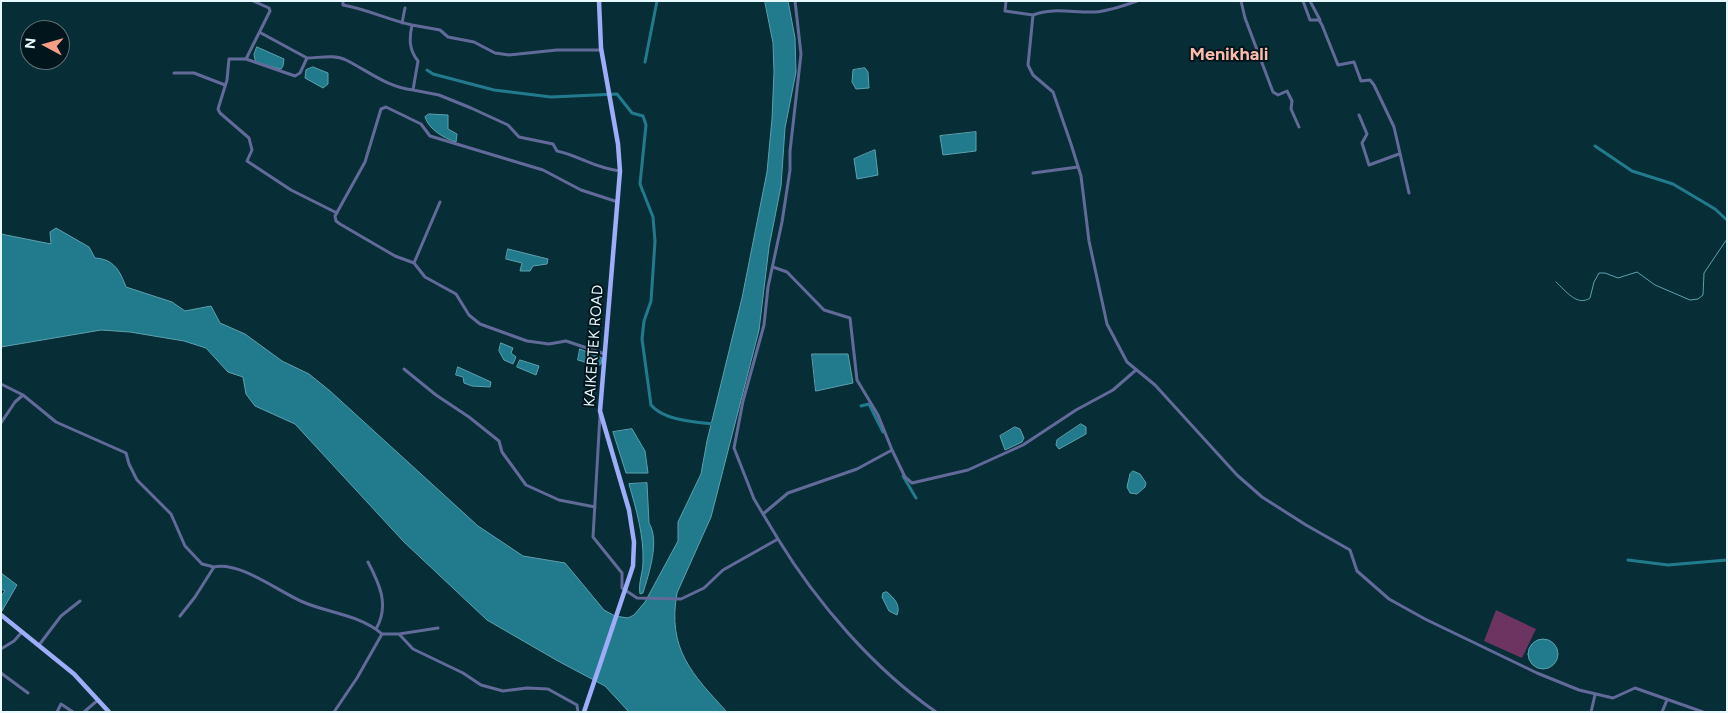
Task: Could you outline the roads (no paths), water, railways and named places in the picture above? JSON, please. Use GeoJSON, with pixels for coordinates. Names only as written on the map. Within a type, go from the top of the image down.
{"type":"FeatureCollection","features":[{"type":"Feature","properties":{"kind":"main road","name":"KAIKERTEK ROAD"},"geometry":{"type":"LineString","coordinates":[[584,712],[629,584],[634,555],[632,526],[600,411],[620,171],[618,144],[601,50],[599,1]]}},
{"type":"Feature","properties":{"kind":"main road"},"geometry":{"type":"LineString","coordinates":[[1,615],[74,674],[108,712]]}},
{"type":"Feature","properties":{"kind":"street"},"geometry":{"type":"LineString","coordinates":[[246,59],[261,33],[270,11],[269,8],[253,1]]}},
{"type":"Feature","properties":{"kind":"street"},"geometry":{"type":"LineString","coordinates":[[343,1],[344,4],[358,7],[402,23],[440,30],[448,37],[474,42],[496,53],[509,55],[557,50],[601,50]]}},
{"type":"Feature","properties":{"kind":"street"},"geometry":{"type":"LineString","coordinates":[[795,1],[800,29],[800,69],[790,151],[790,170],[764,325],[743,400],[734,448],[737,460],[763,514],[791,561],[854,640],[936,712]]}},
{"type":"Feature","properties":{"kind":"street"},"geometry":{"type":"LineString","coordinates":[[1006,1],[1005,11],[1033,15],[1055,10],[1096,12],[1117,8],[1136,1]]}},
{"type":"Feature","properties":{"kind":"street"},"geometry":{"type":"LineString","coordinates":[[1241,1],[1245,18],[1273,92],[1278,95],[1287,91],[1292,101],[1291,109],[1299,127]]}},
{"type":"Feature","properties":{"kind":"street"},"geometry":{"type":"LineString","coordinates":[[1303,1],[1310,20],[1320,21]]}},
{"type":"Feature","properties":{"kind":"street"},"geometry":{"type":"LineString","coordinates":[[1310,1],[1338,65],[1354,62],[1361,81],[1370,80],[1374,84],[1390,117],[1409,193]]}},
{"type":"Feature","properties":{"kind":"street"},"geometry":{"type":"LineString","coordinates":[[402,23],[405,8]]}},
{"type":"Feature","properties":{"kind":"street"},"geometry":{"type":"LineString","coordinates":[[1033,15],[1028,65],[1033,74],[1052,92],[1078,167],[1089,241],[1107,324],[1127,362],[1155,385],[1237,475],[1262,497],[1350,550],[1355,568],[1389,599],[1564,685],[1595,695],[1613,698],[1635,688],[1703,712]]}},
{"type":"Feature","properties":{"kind":"street"},"geometry":{"type":"LineString","coordinates":[[412,25],[409,42],[413,55],[418,61],[413,90]]}},
{"type":"Feature","properties":{"kind":"street"},"geometry":{"type":"LineString","coordinates":[[261,33],[307,58],[335,57],[346,60],[372,76],[413,90],[439,96],[471,108],[508,125],[519,137],[553,144],[557,151],[580,158],[594,166],[620,171]]}},
{"type":"Feature","properties":{"kind":"street"},"geometry":{"type":"LineString","coordinates":[[307,58],[300,73],[295,76],[246,59],[229,59],[225,85],[218,109],[220,114],[250,138],[252,144],[247,159],[249,164],[291,190],[337,212]]}},
{"type":"Feature","properties":{"kind":"street"},"geometry":{"type":"LineString","coordinates":[[174,73],[194,73],[225,85]]}},
{"type":"Feature","properties":{"kind":"street"},"geometry":{"type":"LineString","coordinates":[[605,354],[566,341],[549,344],[526,341],[480,324],[469,315],[456,294],[426,276],[414,263],[396,256],[340,224],[335,219],[365,162],[381,109],[386,106],[421,124],[430,136],[543,170],[581,190],[618,202]]}},
{"type":"Feature","properties":{"kind":"street"},"geometry":{"type":"LineString","coordinates":[[1359,115],[1367,134],[1362,143],[1370,164],[1399,154]]}},
{"type":"Feature","properties":{"kind":"street"},"geometry":{"type":"LineString","coordinates":[[1033,173],[1078,167]]}},
{"type":"Feature","properties":{"kind":"street"},"geometry":{"type":"LineString","coordinates":[[414,263],[440,202]]}},
{"type":"Feature","properties":{"kind":"street"},"geometry":{"type":"LineString","coordinates":[[773,267],[787,272],[824,310],[850,318],[857,380],[878,415],[890,451],[905,477],[912,483],[968,470],[1040,435],[1076,410],[1113,390],[1136,370]]}},
{"type":"Feature","properties":{"kind":"street"},"geometry":{"type":"LineString","coordinates":[[404,369],[428,390],[469,417],[499,441],[502,452],[526,485],[559,500],[595,508]]}},
{"type":"Feature","properties":{"kind":"street"},"geometry":{"type":"LineString","coordinates":[[1,384],[24,395],[56,422],[126,453],[129,458],[129,464],[138,480],[171,514],[185,546],[202,564],[214,567],[221,566],[249,573],[302,602],[356,619],[382,634],[399,634],[438,628]]}},
{"type":"Feature","properties":{"kind":"street"},"geometry":{"type":"LineString","coordinates":[[1,424],[15,402],[24,395]]}},
{"type":"Feature","properties":{"kind":"street"},"geometry":{"type":"LineString","coordinates":[[600,411],[594,540],[622,573],[622,588],[643,599],[681,599],[704,588],[723,570],[778,539]]}},
{"type":"Feature","properties":{"kind":"street"},"geometry":{"type":"LineString","coordinates":[[763,514],[794,490],[856,469],[890,451]]}},
{"type":"Feature","properties":{"kind":"street"},"geometry":{"type":"LineString","coordinates":[[368,562],[383,597],[380,620],[376,629]]}},
{"type":"Feature","properties":{"kind":"street"},"geometry":{"type":"LineString","coordinates":[[180,616],[214,567]]}},
{"type":"Feature","properties":{"kind":"street"},"geometry":{"type":"LineString","coordinates":[[39,645],[61,616],[80,601]]}},
{"type":"Feature","properties":{"kind":"street"},"geometry":{"type":"LineString","coordinates":[[1,649],[22,632]]}},
{"type":"Feature","properties":{"kind":"street"},"geometry":{"type":"LineString","coordinates":[[334,712],[357,678],[382,634]]}},
{"type":"Feature","properties":{"kind":"street"},"geometry":{"type":"LineString","coordinates":[[399,634],[412,649],[463,673],[480,685],[503,691],[527,688],[548,689],[577,705],[578,712]]}},
{"type":"Feature","properties":{"kind":"street"},"geometry":{"type":"LineString","coordinates":[[1,673],[28,693]]}},
{"type":"Feature","properties":{"kind":"street"},"geometry":{"type":"LineString","coordinates":[[1591,712],[1595,695]]}},
{"type":"Feature","properties":{"kind":"street"},"geometry":{"type":"LineString","coordinates":[[84,712],[98,700]]}},
{"type":"Feature","properties":{"kind":"street"},"geometry":{"type":"LineString","coordinates":[[1662,712],[1667,700]]}},
{"type":"Feature","properties":{"kind":"street"},"geometry":{"type":"LineString","coordinates":[[57,712],[62,704],[73,712]]}},
{"type":"Feature","properties":{"kind":"water"},"geometry":{"type":"Polygon","coordinates":[[[765,1],[788,1],[795,38],[796,72],[785,128],[781,186],[769,247],[759,330],[711,517],[677,593],[675,613],[679,645],[685,659],[703,685],[727,712],[629,712],[605,686],[487,620],[404,542],[295,424],[255,406],[246,394],[243,377],[228,372],[206,348],[184,341],[130,332],[101,330],[1,347],[1,234],[51,244],[50,232],[56,228],[89,247],[95,258],[112,263],[119,271],[126,287],[172,302],[185,311],[211,306],[220,323],[245,334],[282,361],[309,374],[330,391],[478,526],[523,556],[565,563],[604,610],[615,616],[628,618],[634,615],[645,602],[678,541],[678,522],[701,474],[707,441],[742,298],[767,172],[772,119],[773,43],[765,1]]]}},
{"type":"Feature","properties":{"kind":"water"},"geometry":{"type":"Polygon","coordinates":[[[257,47],[284,59],[281,69],[256,63],[254,55],[257,47]]]}},
{"type":"Feature","properties":{"kind":"water"},"geometry":{"type":"Polygon","coordinates":[[[313,67],[328,73],[328,84],[323,88],[305,78],[306,70],[313,67]]]}},
{"type":"Feature","properties":{"kind":"water"},"geometry":{"type":"Polygon","coordinates":[[[865,68],[868,72],[869,88],[856,89],[852,82],[853,70],[865,68]]]}},
{"type":"Feature","properties":{"kind":"water"},"geometry":{"type":"Polygon","coordinates":[[[429,114],[448,115],[448,129],[457,134],[456,142],[433,130],[425,117],[429,114]]]}},
{"type":"Feature","properties":{"kind":"water"},"geometry":{"type":"Polygon","coordinates":[[[976,132],[976,151],[943,155],[940,136],[976,132]]]}},
{"type":"Feature","properties":{"kind":"water"},"geometry":{"type":"Polygon","coordinates":[[[875,150],[878,175],[857,179],[854,159],[875,150]]]}},
{"type":"Feature","properties":{"kind":"water"},"geometry":{"type":"Polygon","coordinates":[[[508,249],[548,259],[547,264],[533,266],[530,271],[520,271],[522,263],[506,259],[508,249]]]}},
{"type":"Feature","properties":{"kind":"water"},"geometry":{"type":"Polygon","coordinates":[[[501,343],[513,348],[511,353],[516,357],[513,364],[504,360],[499,351],[501,343]]]}},
{"type":"Feature","properties":{"kind":"water"},"geometry":{"type":"Polygon","coordinates":[[[580,349],[602,358],[601,364],[597,366],[578,360],[580,349]]]}},
{"type":"Feature","properties":{"kind":"water"},"geometry":{"type":"Polygon","coordinates":[[[812,354],[848,354],[853,383],[816,391],[812,354]]]}},
{"type":"Feature","properties":{"kind":"water"},"geometry":{"type":"Polygon","coordinates":[[[520,360],[539,366],[536,375],[517,367],[520,360]]]}},
{"type":"Feature","properties":{"kind":"water"},"geometry":{"type":"Polygon","coordinates":[[[458,367],[491,382],[490,387],[472,386],[464,383],[463,377],[456,375],[458,367]]]}},
{"type":"Feature","properties":{"kind":"water"},"geometry":{"type":"Polygon","coordinates":[[[1081,424],[1086,427],[1086,434],[1059,449],[1056,445],[1057,440],[1081,424]]]}},
{"type":"Feature","properties":{"kind":"water"},"geometry":{"type":"Polygon","coordinates":[[[1015,427],[1020,429],[1024,438],[1022,442],[1005,450],[1000,436],[1015,427]]]}},
{"type":"Feature","properties":{"kind":"water"},"geometry":{"type":"Polygon","coordinates":[[[632,429],[645,451],[648,473],[626,473],[613,432],[632,429]]]}},
{"type":"Feature","properties":{"kind":"water"},"geometry":{"type":"Polygon","coordinates":[[[1133,471],[1140,474],[1146,483],[1145,487],[1137,494],[1130,493],[1127,487],[1130,474],[1133,471]]]}},
{"type":"Feature","properties":{"kind":"water"},"geometry":{"type":"Polygon","coordinates":[[[647,483],[649,523],[654,539],[654,548],[643,593],[640,594],[643,562],[642,542],[629,484],[647,483]]]}},
{"type":"Feature","properties":{"kind":"water"},"geometry":{"type":"Polygon","coordinates":[[[1,573],[17,585],[2,611],[1,596],[5,591],[1,589],[1,573]]]}},
{"type":"Feature","properties":{"kind":"water"},"geometry":{"type":"Polygon","coordinates":[[[887,592],[897,605],[897,615],[889,611],[882,597],[883,593],[887,592]]]}},
{"type":"Feature","properties":{"kind":"water"},"geometry":{"type":"Polygon","coordinates":[[[1543,639],[1554,643],[1558,654],[1554,665],[1543,669],[1532,665],[1528,654],[1532,643],[1543,639]]]}},
{"type":"Feature","properties":{"kind":"waterway"},"geometry":{"type":"LineString","coordinates":[[645,62],[657,1]]}},
{"type":"Feature","properties":{"kind":"waterway"},"geometry":{"type":"LineString","coordinates":[[427,70],[433,74],[494,90],[551,97],[617,94],[632,113],[643,116],[646,125],[640,184],[653,217],[655,241],[651,301],[644,321],[642,339],[651,405],[656,410],[671,417],[713,424]]}},
{"type":"Feature","properties":{"kind":"waterway"},"geometry":{"type":"LineString","coordinates":[[1595,146],[1632,171],[1673,184],[1715,209],[1727,220]]}},
{"type":"Feature","properties":{"kind":"waterway"},"geometry":{"type":"LineString","coordinates":[[1556,282],[1576,299],[1585,300],[1590,298],[1594,282],[1599,273],[1605,273],[1618,278],[1637,272],[1655,285],[1690,300],[1698,299],[1703,295],[1704,273],[1727,239]]}},
{"type":"Feature","properties":{"kind":"waterway"},"geometry":{"type":"LineString","coordinates":[[861,406],[869,404],[883,432]]}},
{"type":"Feature","properties":{"kind":"waterway"},"geometry":{"type":"LineString","coordinates":[[903,476],[916,498]]}},
{"type":"Feature","properties":{"kind":"waterway"},"geometry":{"type":"LineString","coordinates":[[1628,560],[1668,565],[1727,560]]}},
{"type":"Feature","properties":{"kind":"district","name":"Menikhali"},"geometry":{"type":"Point","coordinates":[1229,55]}}]}
